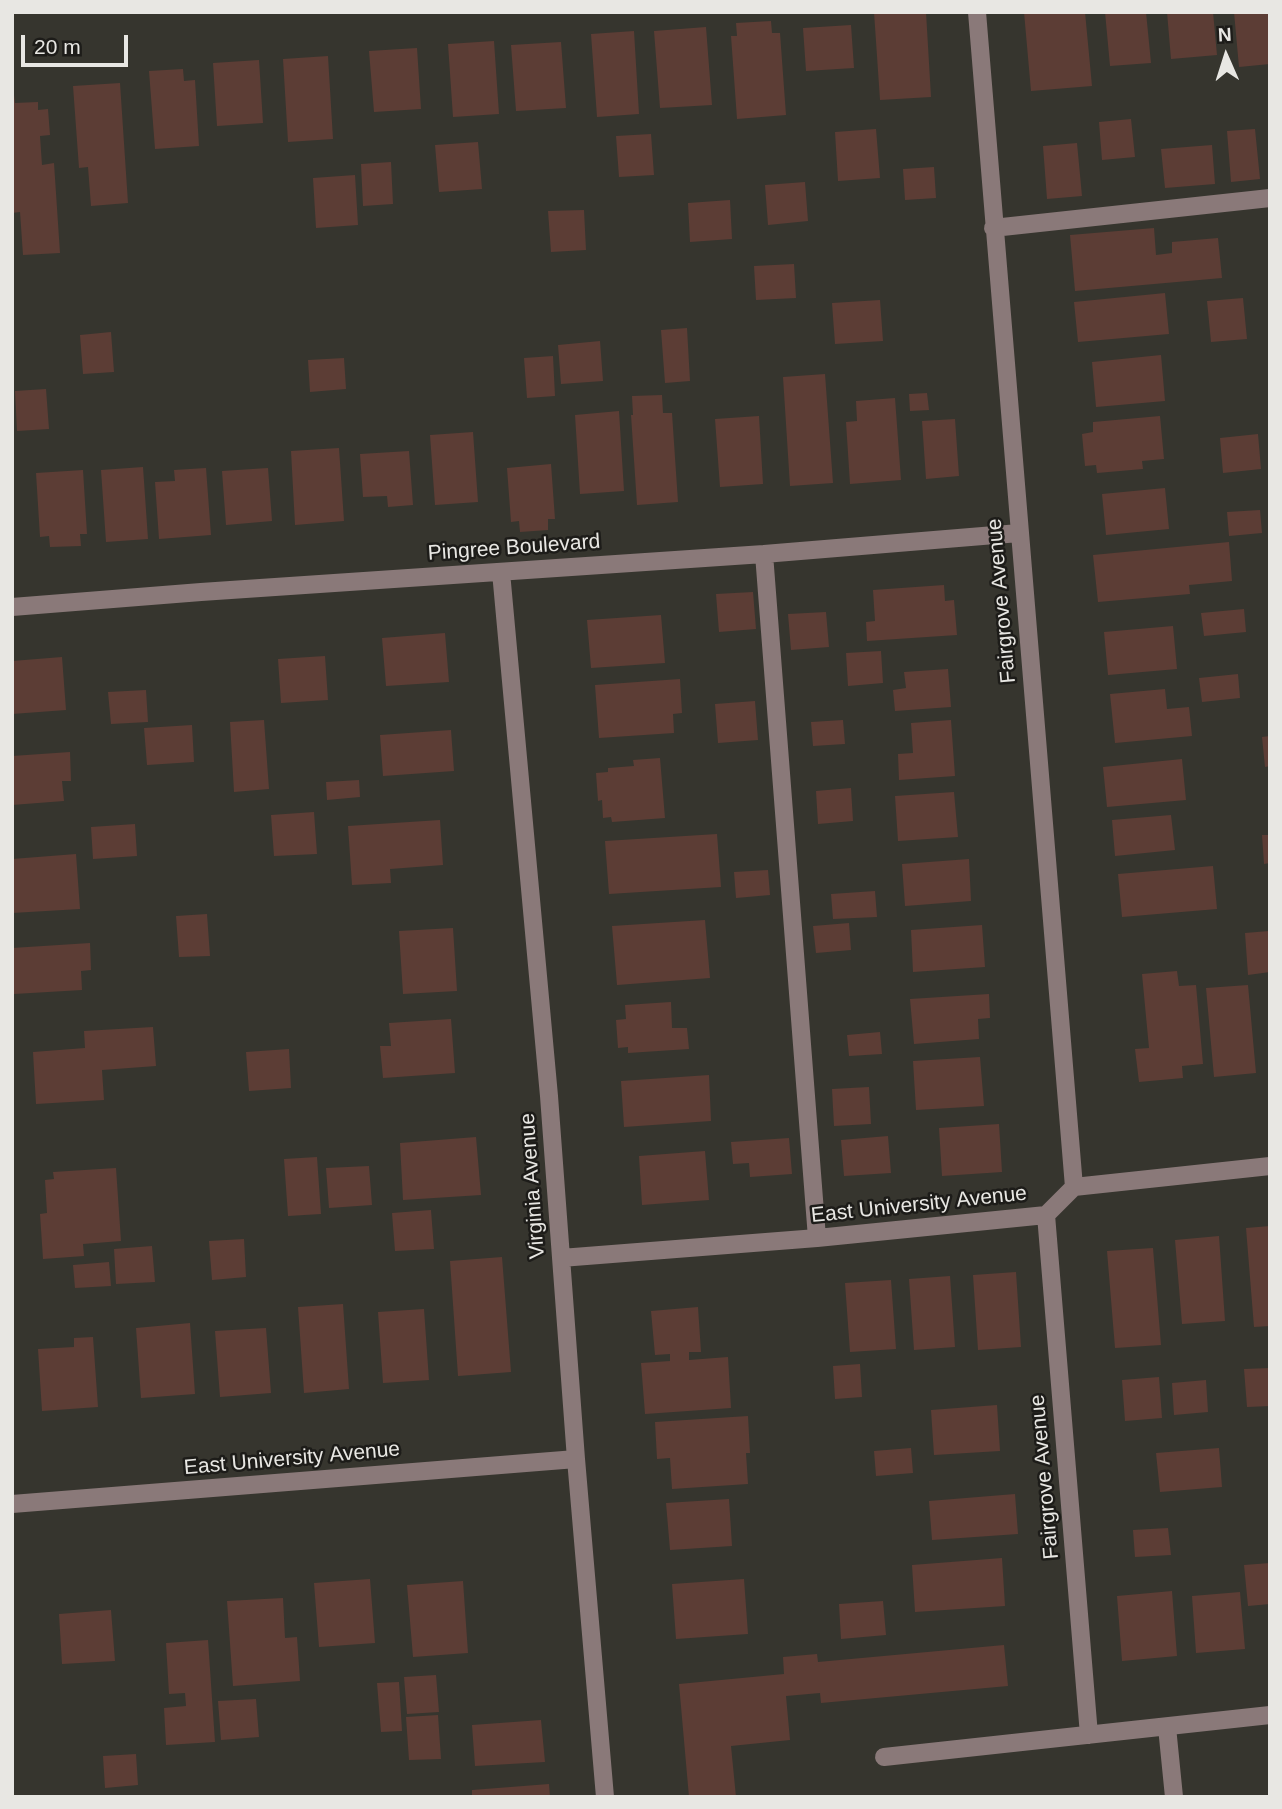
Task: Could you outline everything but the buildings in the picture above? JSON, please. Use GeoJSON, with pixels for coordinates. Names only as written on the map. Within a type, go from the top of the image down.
{"type":"FeatureCollection","features":[{"type":"Feature","properties":{"kind":"street","name":"Fairgrove Avenue"},"geometry":{"type":"LineString","coordinates":[[976,12],[1074,1187]]}},
{"type":"Feature","properties":{"kind":"street"},"geometry":{"type":"LineString","coordinates":[[993,228],[1270,198]]}},
{"type":"Feature","properties":{"kind":"street","name":"Pingree Boulevard"},"geometry":{"type":"LineString","coordinates":[[12,607],[764,554],[1019,533]]}},
{"type":"Feature","properties":{"kind":"street"},"geometry":{"type":"LineString","coordinates":[[764,554],[817,1238]]}},
{"type":"Feature","properties":{"kind":"street","name":"Virginia Avenue"},"geometry":{"type":"LineString","coordinates":[[501,572],[550,1096],[576,1459],[605,1797]]}},
{"type":"Feature","properties":{"kind":"street"},"geometry":{"type":"LineString","coordinates":[[1074,1187],[1270,1166]]}},
{"type":"Feature","properties":{"kind":"street","name":"East University Avenue"},"geometry":{"type":"LineString","coordinates":[[561,1258],[817,1238],[1046,1215],[1074,1187]]}},
{"type":"Feature","properties":{"kind":"street","name":"Fairgrove Avenue"},"geometry":{"type":"LineString","coordinates":[[1046,1215],[1089,1735]]}},
{"type":"Feature","properties":{"kind":"street","name":"East University Avenue"},"geometry":{"type":"LineString","coordinates":[[12,1504],[576,1459]]}},
{"type":"Feature","properties":{"kind":"street"},"geometry":{"type":"LineString","coordinates":[[884,1757],[1270,1715]]}},
{"type":"Feature","properties":{"kind":"street"},"geometry":{"type":"LineString","coordinates":[[1167,1727],[1174,1797]]}}]}
